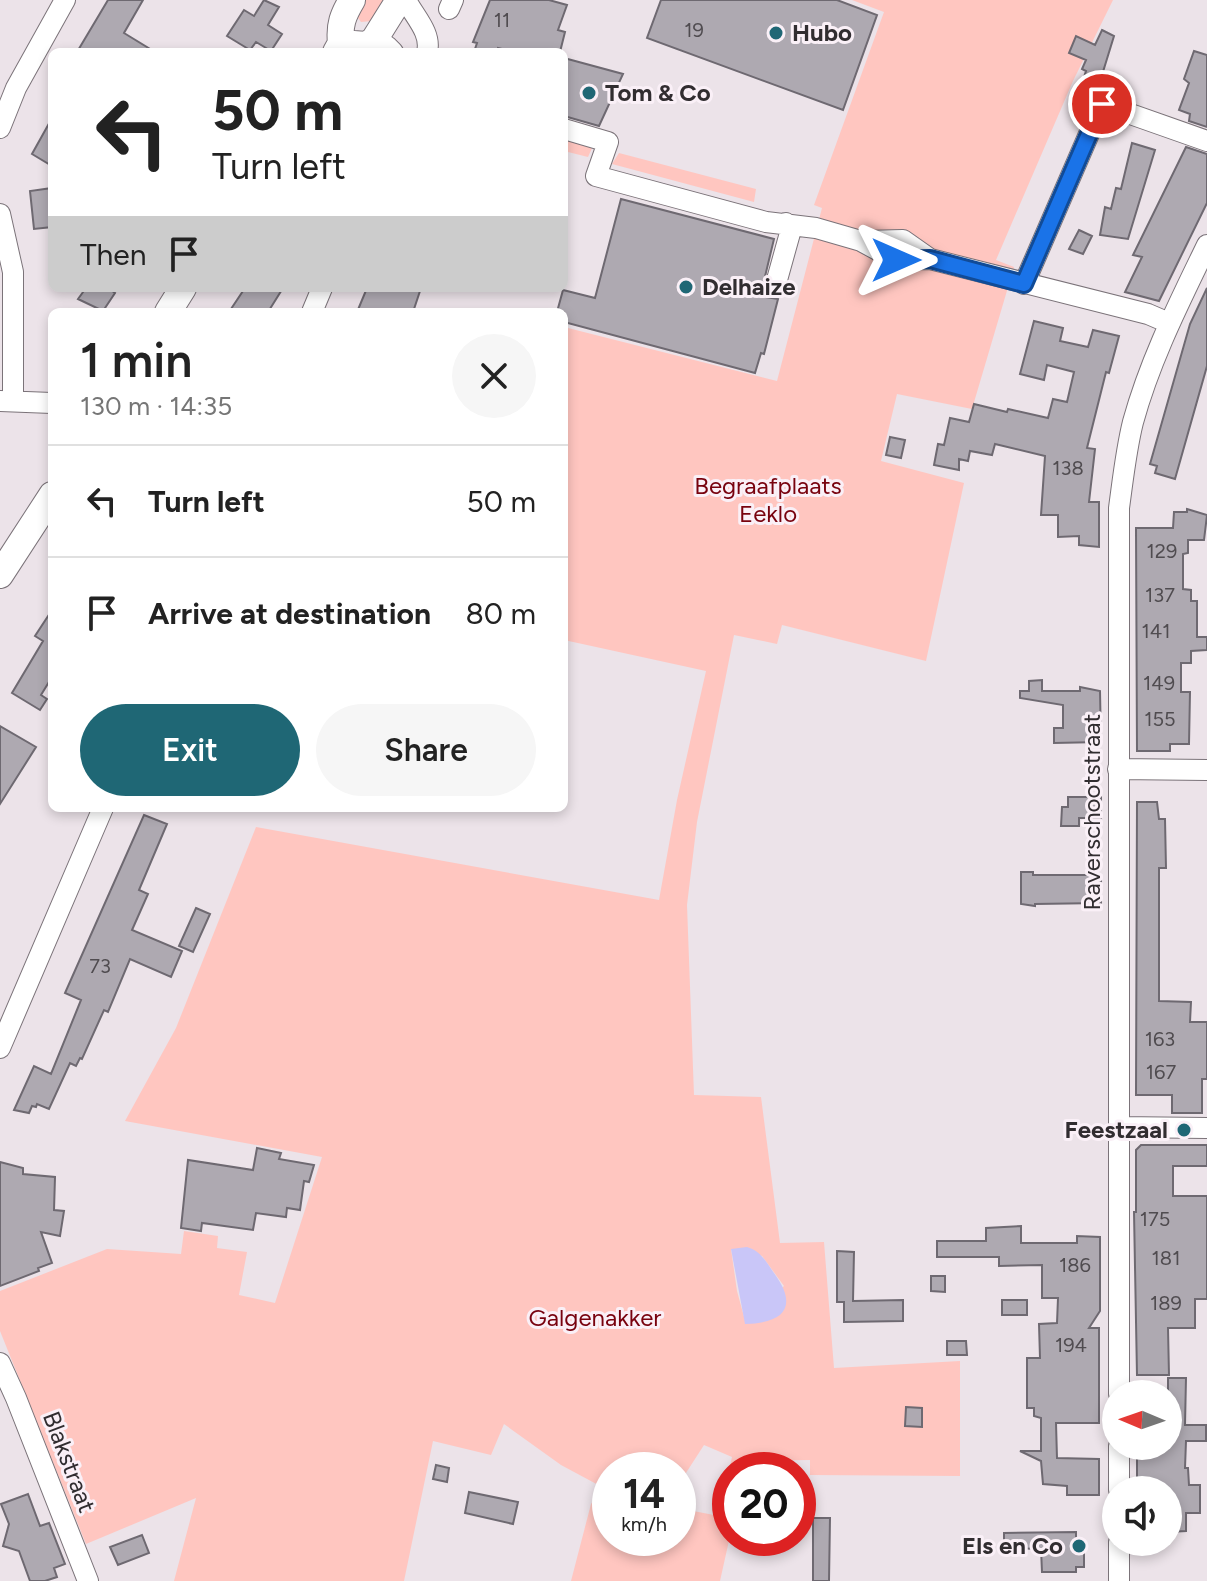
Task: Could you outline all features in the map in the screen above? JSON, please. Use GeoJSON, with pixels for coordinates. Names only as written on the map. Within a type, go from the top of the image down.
{"type":"FeatureCollection","features":[{"type":"Feature","properties":{"kind":"main road"},"geometry":{"type":"LineString","coordinates":[[352,0],[342,16],[340,29],[348,47],[374,40],[399,0]]}},
{"type":"Feature","properties":{"kind":"main road"},"geometry":{"type":"LineString","coordinates":[[0,575],[48,501]]}},
{"type":"Feature","properties":{"kind":"street"},"geometry":{"type":"LineString","coordinates":[[406,0],[426,34],[428,48]]}},
{"type":"Feature","properties":{"kind":"street"},"geometry":{"type":"LineString","coordinates":[[0,128],[16,88],[60,2]]}},
{"type":"Feature","properties":{"kind":"street"},"geometry":{"type":"LineString","coordinates":[[348,47],[389,48]]}},
{"type":"Feature","properties":{"kind":"street"},"geometry":{"type":"LineString","coordinates":[[1024,284],[1102,104],[1207,141]]}},
{"type":"Feature","properties":{"kind":"street"},"geometry":{"type":"LineString","coordinates":[[568,130],[608,142],[596,176],[766,222],[816,228],[861,241],[896,260],[930,259],[1148,314],[1169,323]]}},
{"type":"Feature","properties":{"kind":"street"},"geometry":{"type":"LineString","coordinates":[[0,214],[13,272],[6,401],[48,403]]}},
{"type":"Feature","properties":{"kind":"street"},"geometry":{"type":"LineString","coordinates":[[775,287],[790,233],[786,223]]}},
{"type":"Feature","properties":{"kind":"street","name":"Raverschootstraat"},"geometry":{"type":"LineString","coordinates":[[1119,1380],[1119,508],[1134,421],[1152,364],[1169,323],[1202,270],[1207,245]]}},
{"type":"Feature","properties":{"kind":"street"},"geometry":{"type":"LineString","coordinates":[[1118,769],[1207,770]]}},
{"type":"Feature","properties":{"kind":"street"},"geometry":{"type":"LineString","coordinates":[[0,1048],[101,812]]}},
{"type":"Feature","properties":{"kind":"street"},"geometry":{"type":"LineString","coordinates":[[1119,1127],[1207,1128]]}},
{"type":"Feature","properties":{"kind":"street","name":"Blakstraat"},"geometry":{"type":"LineString","coordinates":[[0,1363],[88,1581]]}},
{"type":"Feature","properties":{"kind":"street"},"geometry":{"type":"LineString","coordinates":[[1119,1556],[1119,1581]]}},
{"type":"Feature","properties":{"kind":"green space"},"geometry":{"type":"Polygon","coordinates":[[[363,0],[386,0],[372,21],[361,22],[355,14],[363,0]]]}},
{"type":"Feature","properties":{"kind":"green space"},"geometry":{"type":"Polygon","coordinates":[[[852,0],[1113,0],[1073,81],[996,260],[1014,267],[972,409],[897,394],[881,461],[964,483],[926,661],[782,625],[777,644],[734,635],[697,822],[687,905],[694,1095],[761,1097],[780,1243],[824,1242],[834,1368],[960,1361],[960,1476],[816,1475],[816,1452],[720,1452],[704,1445],[696,1457],[696,1452],[592,1452],[592,1482],[561,1465],[504,1424],[491,1455],[433,1441],[404,1581],[174,1581],[196,1498],[86,1544],[0,1331],[0,1291],[107,1249],[181,1254],[184,1231],[218,1236],[217,1248],[247,1252],[239,1295],[275,1303],[322,1157],[125,1121],[176,1028],[256,827],[659,900],[677,800],[706,671],[568,641],[568,328],[777,381],[822,208],[814,205],[884,12],[852,0]],[[731,1249],[746,1324],[784,1286],[762,1256],[731,1249]]]}},
{"type":"Feature","properties":{"kind":"green space"},"geometry":{"type":"Polygon","coordinates":[[[568,140],[593,146],[588,157],[568,152],[568,140]]]}},
{"type":"Feature","properties":{"kind":"green space"},"geometry":{"type":"Polygon","coordinates":[[[619,153],[756,189],[754,202],[612,164],[619,153]]]}},
{"type":"Feature","properties":{"kind":"green space"},"geometry":{"type":"Polygon","coordinates":[[[591,1504],[592,1556],[696,1556],[696,1512],[712,1515],[712,1556],[726,1556],[720,1581],[571,1581],[591,1504]]]}},
{"type":"Feature","properties":{"kind":"water"},"geometry":{"type":"Polygon","coordinates":[[[747,1247],[766,1261],[782,1285],[786,1304],[784,1311],[770,1320],[745,1324],[731,1249],[747,1247]]]}},
{"type":"Feature","properties":{"kind":"building"},"geometry":{"type":"Polygon","coordinates":[[[108,0],[143,0],[124,33],[148,48],[79,48],[108,0]]]}},
{"type":"Feature","properties":{"kind":"building"},"geometry":{"type":"Polygon","coordinates":[[[264,0],[279,7],[268,25],[282,34],[273,48],[256,42],[252,48],[247,48],[227,36],[244,10],[254,16],[264,0]]]}},
{"type":"Feature","properties":{"kind":"building"},"geometry":{"type":"Polygon","coordinates":[[[490,0],[549,0],[567,5],[558,30],[565,32],[561,48],[475,48],[477,43],[473,42],[490,0]]]}},
{"type":"Feature","properties":{"kind":"building"},"geometry":{"type":"Polygon","coordinates":[[[661,0],[837,0],[877,15],[843,110],[647,38],[661,0]]]}},
{"type":"Feature","properties":{"kind":"building"},"geometry":{"type":"Polygon","coordinates":[[[1102,30],[1114,36],[1098,88],[1082,83],[1086,60],[1069,53],[1076,36],[1095,45],[1102,30]]]}},
{"type":"Feature","properties":{"kind":"building"},"geometry":{"type":"Polygon","coordinates":[[[1194,51],[1207,55],[1207,127],[1189,121],[1190,114],[1179,110],[1189,83],[1184,79],[1194,51]]]}},
{"type":"Feature","properties":{"kind":"building","name":"Tom & Co"},"geometry":{"type":"Polygon","coordinates":[[[568,59],[623,74],[599,126],[568,117],[568,59]]]}},
{"type":"Feature","properties":{"kind":"building"},"geometry":{"type":"Polygon","coordinates":[[[48,125],[48,164],[32,154],[48,125]]]}},
{"type":"Feature","properties":{"kind":"building"},"geometry":{"type":"Polygon","coordinates":[[[1132,143],[1155,150],[1128,239],[1100,235],[1105,207],[1111,209],[1116,188],[1121,189],[1132,143]]]}},
{"type":"Feature","properties":{"kind":"building"},"geometry":{"type":"Polygon","coordinates":[[[1186,147],[1207,154],[1207,203],[1159,301],[1125,292],[1142,257],[1133,255],[1186,147]]]}},
{"type":"Feature","properties":{"kind":"building"},"geometry":{"type":"Polygon","coordinates":[[[48,189],[48,227],[34,229],[30,191],[48,189]]]}},
{"type":"Feature","properties":{"kind":"building","name":"Delhaize"},"geometry":{"type":"Polygon","coordinates":[[[621,199],[774,239],[762,289],[766,297],[778,299],[764,354],[761,353],[755,373],[568,323],[568,308],[558,308],[562,292],[595,298],[621,199]]]}},
{"type":"Feature","properties":{"kind":"building"},"geometry":{"type":"Polygon","coordinates":[[[1079,230],[1092,236],[1083,254],[1069,249],[1079,230]]]}},
{"type":"Feature","properties":{"kind":"building"},"geometry":{"type":"Polygon","coordinates":[[[1207,288],[1207,366],[1175,479],[1155,473],[1157,466],[1150,464],[1190,324],[1207,288]]]}},
{"type":"Feature","properties":{"kind":"building"},"geometry":{"type":"Polygon","coordinates":[[[83,292],[115,293],[105,308],[97,308],[78,299],[83,292]]]}},
{"type":"Feature","properties":{"kind":"building"},"geometry":{"type":"Polygon","coordinates":[[[242,292],[280,292],[270,308],[232,308],[242,292]]]}},
{"type":"Feature","properties":{"kind":"building"},"geometry":{"type":"Polygon","coordinates":[[[365,292],[420,292],[414,308],[359,308],[365,292]]]}},
{"type":"Feature","properties":{"kind":"building"},"geometry":{"type":"Polygon","coordinates":[[[1034,321],[1063,328],[1060,341],[1088,347],[1093,330],[1119,336],[1109,373],[1106,372],[1087,448],[1095,449],[1089,502],[1099,502],[1099,547],[1079,545],[1079,536],[1058,537],[1058,515],[1041,515],[1045,456],[995,444],[992,455],[970,451],[968,461],[959,459],[959,470],[934,465],[938,444],[944,445],[950,418],[969,422],[974,404],[1048,418],[1053,399],[1067,402],[1074,372],[1047,365],[1044,380],[1020,374],[1034,321]]]}},
{"type":"Feature","properties":{"kind":"building"},"geometry":{"type":"Polygon","coordinates":[[[890,437],[905,440],[901,458],[886,455],[890,437]]]}},
{"type":"Feature","properties":{"kind":"building"},"geometry":{"type":"Polygon","coordinates":[[[1187,509],[1207,515],[1204,540],[1188,540],[1188,553],[1183,554],[1183,589],[1191,590],[1191,601],[1197,601],[1197,637],[1207,637],[1207,650],[1191,651],[1191,663],[1181,663],[1181,692],[1190,692],[1189,744],[1170,744],[1170,751],[1137,751],[1136,528],[1173,528],[1174,512],[1187,512],[1187,509]]]}},
{"type":"Feature","properties":{"kind":"building"},"geometry":{"type":"Polygon","coordinates":[[[48,616],[48,684],[41,695],[47,699],[40,710],[12,693],[43,641],[35,636],[48,616]]]}},
{"type":"Feature","properties":{"kind":"building"},"geometry":{"type":"Polygon","coordinates":[[[1042,680],[1042,691],[1080,691],[1080,687],[1100,691],[1101,742],[1054,743],[1054,728],[1063,728],[1063,705],[1020,698],[1020,691],[1029,691],[1029,681],[1042,680]]]}},
{"type":"Feature","properties":{"kind":"building"},"geometry":{"type":"Polygon","coordinates":[[[0,726],[36,747],[0,804],[0,726]]]}},
{"type":"Feature","properties":{"kind":"building"},"geometry":{"type":"Polygon","coordinates":[[[1068,797],[1101,797],[1101,818],[1079,818],[1079,826],[1061,826],[1062,807],[1068,807],[1068,797]]]}},
{"type":"Feature","properties":{"kind":"building"},"geometry":{"type":"Polygon","coordinates":[[[1137,802],[1157,802],[1159,819],[1165,819],[1166,868],[1159,868],[1159,1001],[1191,1002],[1190,1022],[1207,1022],[1207,1079],[1202,1079],[1202,1113],[1172,1113],[1172,1095],[1136,1095],[1137,802]]]}},
{"type":"Feature","properties":{"kind":"building"},"geometry":{"type":"Polygon","coordinates":[[[144,815],[167,824],[139,890],[148,894],[132,930],[182,951],[171,977],[130,959],[108,1012],[104,1010],[82,1059],[76,1066],[70,1063],[49,1109],[37,1104],[36,1107],[32,1106],[29,1113],[14,1110],[34,1066],[51,1074],[81,1000],[65,993],[144,815]]]}},
{"type":"Feature","properties":{"kind":"building"},"geometry":{"type":"Polygon","coordinates":[[[1021,872],[1033,872],[1033,875],[1101,875],[1101,903],[1021,904],[1021,872]]]}},
{"type":"Feature","properties":{"kind":"building"},"geometry":{"type":"Polygon","coordinates":[[[196,908],[210,914],[193,952],[179,946],[196,908]]]}},
{"type":"Feature","properties":{"kind":"building"},"geometry":{"type":"Polygon","coordinates":[[[1141,1145],[1207,1145],[1207,1166],[1173,1166],[1173,1196],[1207,1196],[1207,1299],[1195,1299],[1195,1328],[1168,1328],[1169,1375],[1137,1375],[1134,1212],[1136,1150],[1141,1145]]]}},
{"type":"Feature","properties":{"kind":"building"},"geometry":{"type":"Polygon","coordinates":[[[257,1148],[281,1153],[279,1159],[314,1165],[309,1182],[304,1181],[300,1210],[287,1208],[286,1217],[256,1213],[253,1230],[202,1223],[201,1231],[181,1228],[188,1160],[253,1170],[257,1148]]]}},
{"type":"Feature","properties":{"kind":"building"},"geometry":{"type":"Polygon","coordinates":[[[0,1162],[23,1168],[23,1174],[55,1177],[54,1210],[64,1211],[60,1236],[41,1232],[52,1263],[0,1286],[0,1162]]]}},
{"type":"Feature","properties":{"kind":"building"},"geometry":{"type":"Polygon","coordinates":[[[1021,1226],[1021,1243],[1077,1243],[1077,1236],[1100,1237],[1100,1311],[1089,1328],[1099,1328],[1099,1423],[1056,1423],[1057,1458],[1099,1459],[1099,1495],[1067,1495],[1067,1486],[1043,1484],[1041,1461],[1020,1451],[1041,1451],[1041,1418],[1034,1416],[1034,1408],[1027,1408],[1027,1358],[1040,1358],[1039,1324],[1057,1323],[1058,1298],[1042,1298],[1042,1265],[999,1266],[999,1257],[937,1257],[937,1241],[986,1241],[986,1228],[1021,1226]]]}},
{"type":"Feature","properties":{"kind":"building"},"geometry":{"type":"Polygon","coordinates":[[[837,1251],[854,1252],[853,1301],[903,1300],[903,1321],[844,1322],[844,1302],[837,1302],[837,1251]]]}},
{"type":"Feature","properties":{"kind":"building"},"geometry":{"type":"Polygon","coordinates":[[[931,1276],[945,1276],[945,1292],[931,1291],[931,1276]]]}},
{"type":"Feature","properties":{"kind":"building"},"geometry":{"type":"Polygon","coordinates":[[[1002,1300],[1027,1300],[1027,1315],[1002,1315],[1002,1300]]]}},
{"type":"Feature","properties":{"kind":"building"},"geometry":{"type":"Polygon","coordinates":[[[947,1341],[966,1341],[967,1355],[947,1355],[947,1341]]]}},
{"type":"Feature","properties":{"kind":"building"},"geometry":{"type":"Polygon","coordinates":[[[1186,1378],[1185,1425],[1206,1425],[1206,1441],[1186,1441],[1185,1468],[1188,1468],[1189,1485],[1200,1485],[1200,1513],[1186,1513],[1186,1531],[1182,1531],[1182,1476],[1137,1476],[1137,1460],[1182,1460],[1182,1380],[1168,1380],[1186,1378]]]}},
{"type":"Feature","properties":{"kind":"building"},"geometry":{"type":"Polygon","coordinates":[[[906,1407],[922,1408],[922,1427],[905,1426],[906,1407]]]}},
{"type":"Feature","properties":{"kind":"building"},"geometry":{"type":"Polygon","coordinates":[[[436,1465],[449,1468],[447,1482],[433,1479],[436,1465]]]}},
{"type":"Feature","properties":{"kind":"building"},"geometry":{"type":"Polygon","coordinates":[[[469,1492],[518,1502],[513,1524],[465,1513],[469,1492]]]}},
{"type":"Feature","properties":{"kind":"building"},"geometry":{"type":"Polygon","coordinates":[[[28,1494],[40,1526],[49,1523],[65,1564],[54,1568],[57,1577],[45,1581],[30,1581],[19,1551],[3,1546],[9,1524],[1,1504],[28,1494]]]}},
{"type":"Feature","properties":{"kind":"building"},"geometry":{"type":"Polygon","coordinates":[[[816,1518],[830,1518],[829,1581],[813,1581],[816,1518]]]}},
{"type":"Feature","properties":{"kind":"building"},"geometry":{"type":"Polygon","coordinates":[[[1076,1532],[1076,1541],[1084,1541],[1084,1567],[1076,1567],[1076,1572],[1042,1572],[1041,1549],[1004,1548],[1004,1533],[1076,1532]]]}},
{"type":"Feature","properties":{"kind":"building"},"geometry":{"type":"Polygon","coordinates":[[[142,1535],[149,1553],[118,1565],[110,1547],[142,1535]]]}},
{"type":"Feature","properties":{"kind":"place","name":"Hubo"},"geometry":{"type":"Point","coordinates":[776,33]}},
{"type":"Feature","properties":{"kind":"place","name":"Tom & Co"},"geometry":{"type":"Point","coordinates":[589,93]}},
{"type":"Feature","properties":{"kind":"place","name":"Delhaize"},"geometry":{"type":"Point","coordinates":[686,287]}},
{"type":"Feature","properties":{"kind":"place","name":"Feestzaal"},"geometry":{"type":"Point","coordinates":[1184,1130]}},
{"type":"Feature","properties":{"kind":"place","name":"Els en Co"},"geometry":{"type":"Point","coordinates":[1079,1546]}},
{"type":"Feature","properties":{"kind":"route"},"geometry":{"type":"LineString","coordinates":[[896,260],[930,259],[1024,284],[1102,104]]}},
{"type":"Feature","properties":{"kind":"park label","name":"Begraafplaats Eeklo"},"geometry":{"type":"Point","coordinates":[768,500]}},
{"type":"Feature","properties":{"kind":"park label","name":"Galgenakker"},"geometry":{"type":"Point","coordinates":[595,1318]}}]}
